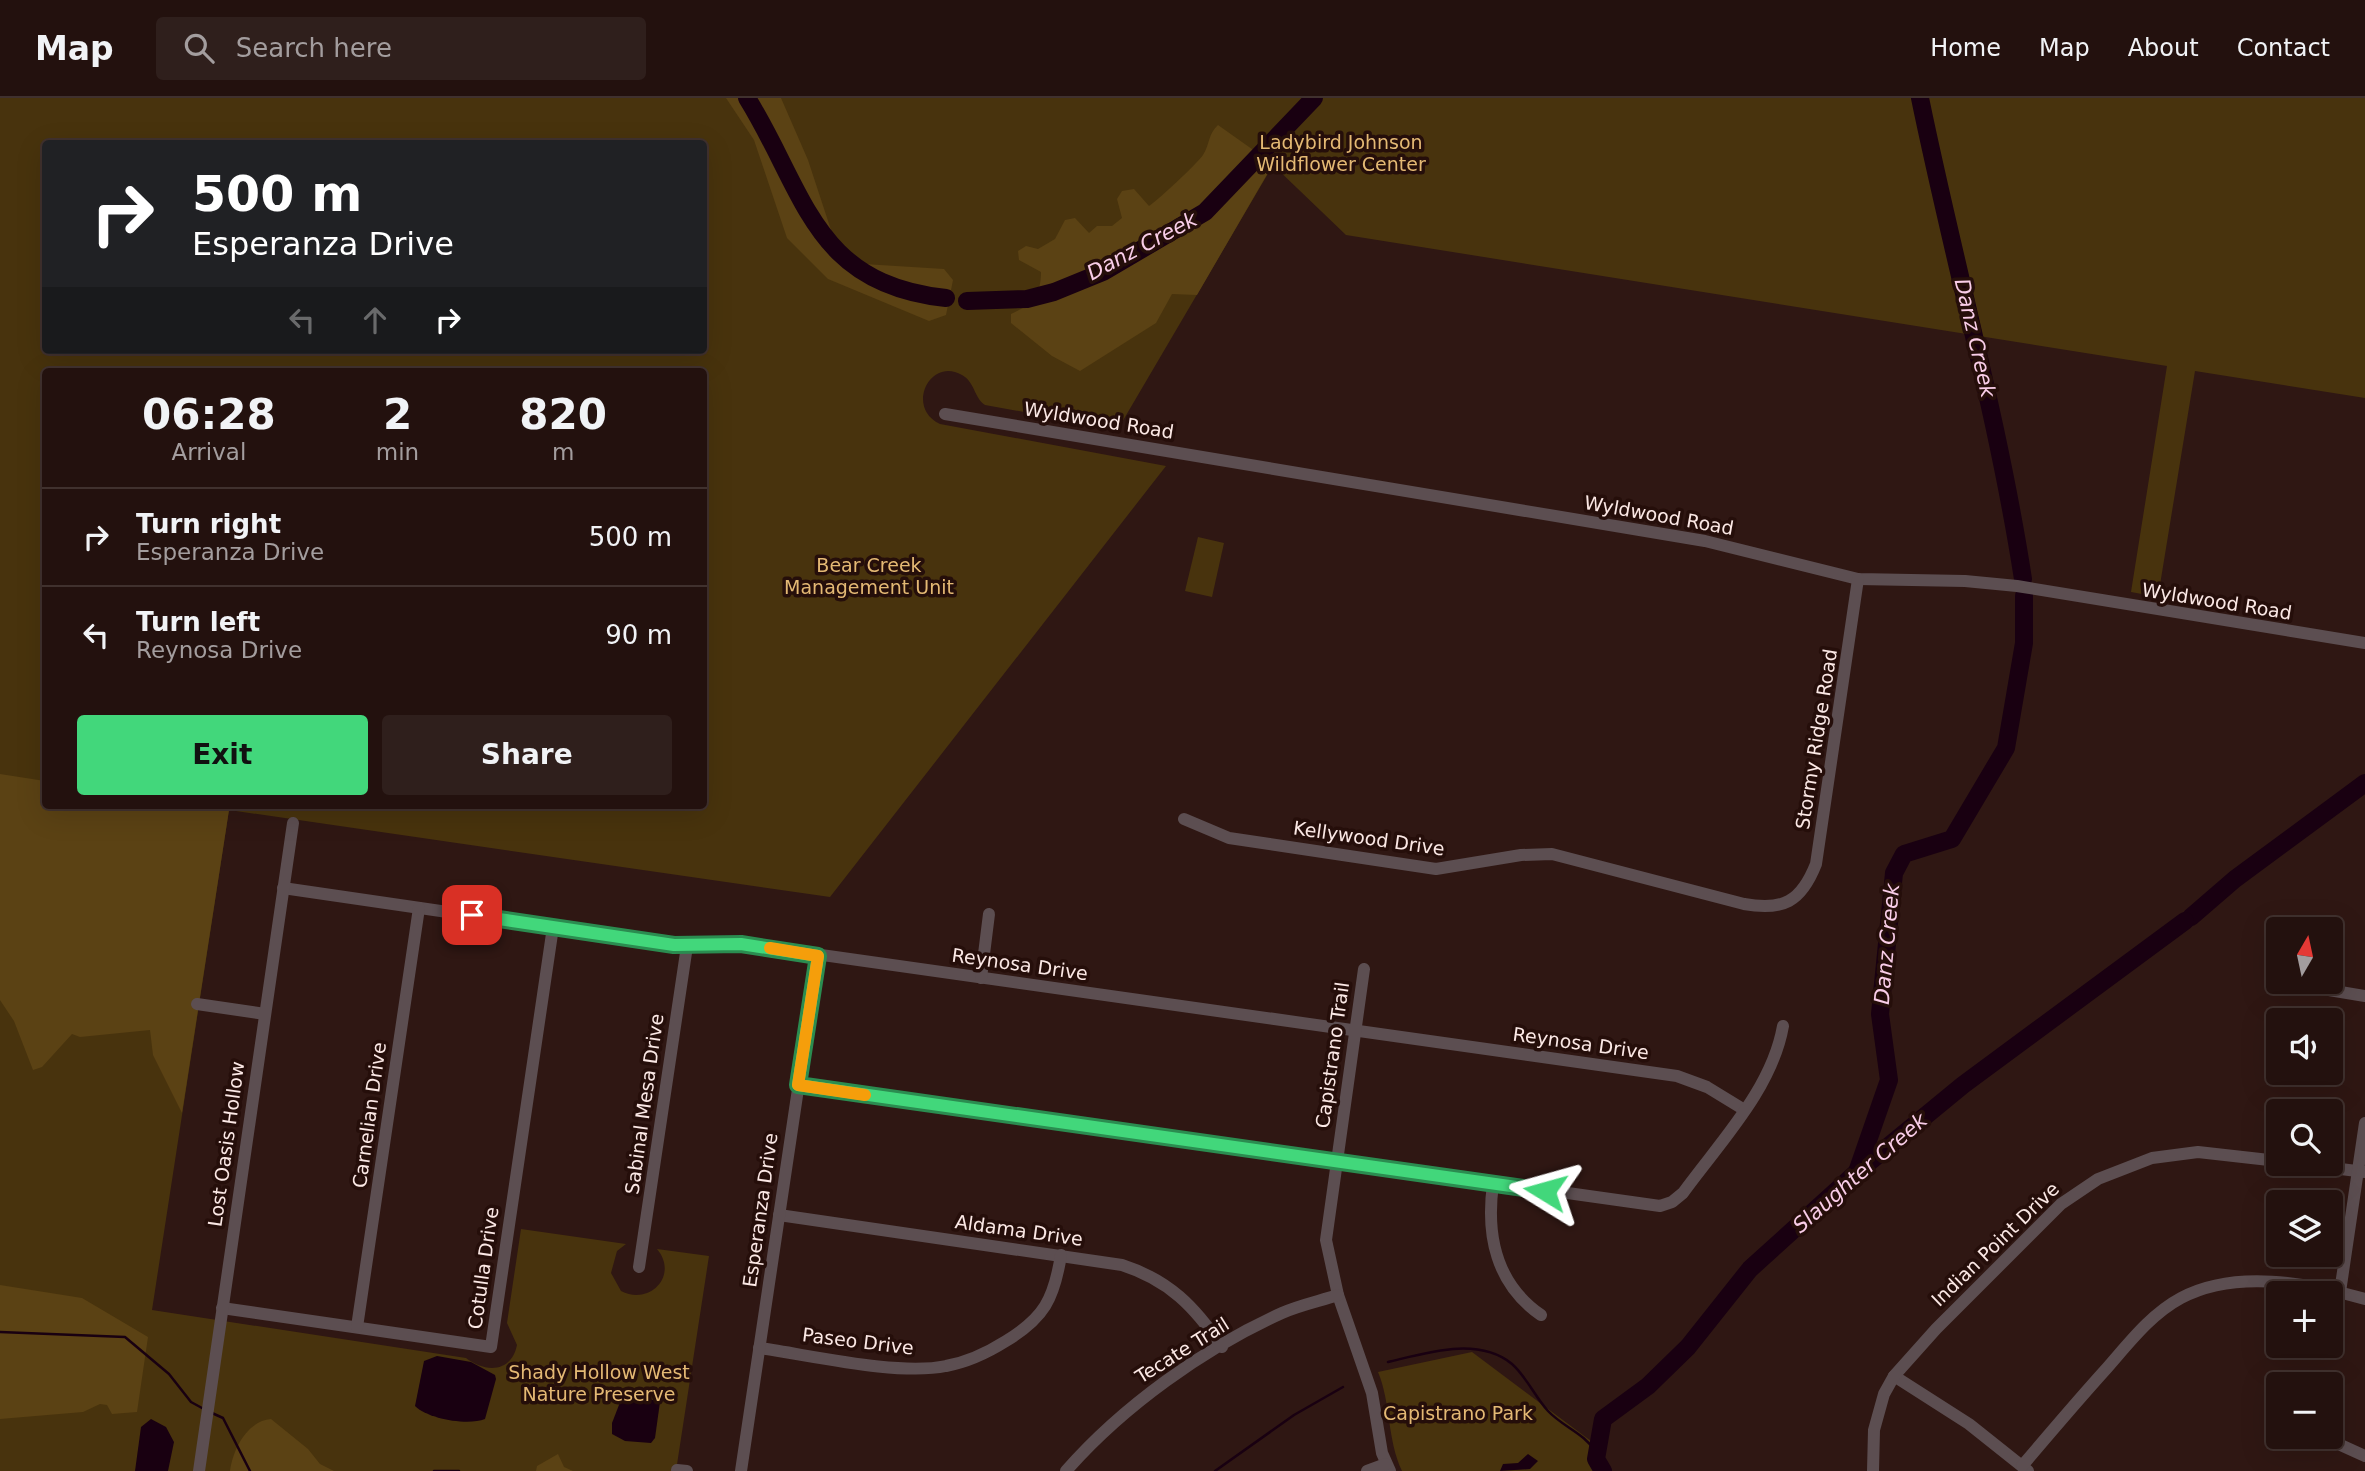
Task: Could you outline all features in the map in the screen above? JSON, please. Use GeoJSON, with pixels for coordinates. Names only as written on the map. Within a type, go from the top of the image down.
{"type":"FeatureCollection","features":[{"type":"Feature","properties":{"kind":"street","name":"Wyldwood Road"},"geometry":{"type":"LineString","coordinates":[[945,414],[1704,541],[1858,579],[2017,586],[2365,643]]}},
{"type":"Feature","properties":{"kind":"street","name":"Stormy Ridge Road"},"geometry":{"type":"LineString","coordinates":[[1794,898],[1810,878],[1816,864],[1858,579]]}},
{"type":"Feature","properties":{"kind":"street","name":"Kellywood Drive"},"geometry":{"type":"LineString","coordinates":[[1184,820],[1230,838],[1387,863],[1450,868],[1521,855],[1552,854],[1744,904],[1775,907],[1794,898]]}},
{"type":"Feature","properties":{"kind":"street","name":"Lost Oasis Hollow"},"geometry":{"type":"LineString","coordinates":[[199,1471],[293,823]]}},
{"type":"Feature","properties":{"kind":"street","name":"Reynosa Drive"},"geometry":{"type":"LineString","coordinates":[[283,888],[687,946],[741,944],[1677,1076],[1707,1087],[1743,1109]]}},
{"type":"Feature","properties":{"kind":"street","name":"Carnelian Drive"},"geometry":{"type":"LineString","coordinates":[[357,1327],[419,908]]}},
{"type":"Feature","properties":{"kind":"street"},"geometry":{"type":"LineString","coordinates":[[981,978],[989,914]]}},
{"type":"Feature","properties":{"kind":"street","name":"Cotulla Drive"},"geometry":{"type":"LineString","coordinates":[[222,1308],[491,1348],[553,927]]}},
{"type":"Feature","properties":{"kind":"street","name":"Sabinal Mesa Drive"},"geometry":{"type":"LineString","coordinates":[[639,1267],[687,946]]}},
{"type":"Feature","properties":{"kind":"street","name":"Esperanza Drive"},"geometry":{"type":"LineString","coordinates":[[741,1471],[818,956]]}},
{"type":"Feature","properties":{"kind":"street","name":"Capistrano Trail"},"geometry":{"type":"LineString","coordinates":[[1364,969],[1326,1240],[1338,1295],[1373,1393],[1388,1467]]}},
{"type":"Feature","properties":{"kind":"street"},"geometry":{"type":"LineString","coordinates":[[2343,992],[2365,996]]}},
{"type":"Feature","properties":{"kind":"street"},"geometry":{"type":"LineString","coordinates":[[197,1004],[265,1014]]}},
{"type":"Feature","properties":{"kind":"street"},"geometry":{"type":"LineString","coordinates":[[798,1085],[1493,1184],[1668,1205],[1683,1193],[1770,1069],[1783,1027]]}},
{"type":"Feature","properties":{"kind":"street"},"geometry":{"type":"LineString","coordinates":[[2342,1281],[2362,1172],[2365,1123]]}},
{"type":"Feature","properties":{"kind":"street","name":"Indian Point Drive"},"geometry":{"type":"LineString","coordinates":[[1874,1471],[1874,1430],[1884,1395],[1894,1376],[1928,1337],[2060,1204],[2098,1179],[2131,1164],[2175,1154],[2224,1153],[2266,1159]]}},
{"type":"Feature","properties":{"kind":"street"},"geometry":{"type":"LineString","coordinates":[[2343,1170],[2362,1172]]}},
{"type":"Feature","properties":{"kind":"street"},"geometry":{"type":"LineString","coordinates":[[1493,1184],[1489,1223],[1493,1249],[1525,1304],[1541,1315]]}},
{"type":"Feature","properties":{"kind":"street","name":"Aldama Drive"},"geometry":{"type":"LineString","coordinates":[[779,1215],[1122,1265],[1164,1283],[1197,1311],[1222,1347]]}},
{"type":"Feature","properties":{"kind":"street","name":"Paseo Drive"},"geometry":{"type":"LineString","coordinates":[[759,1348],[899,1368],[930,1368],[961,1363],[976,1358],[1023,1331],[1042,1313],[1054,1291],[1061,1255]]}},
{"type":"Feature","properties":{"kind":"street"},"geometry":{"type":"LineString","coordinates":[[1894,1376],[1969,1424],[2025,1468],[2133,1338],[2154,1317],[2183,1297],[2219,1285],[2249,1282],[2266,1284]]}},
{"type":"Feature","properties":{"kind":"street"},"geometry":{"type":"LineString","coordinates":[[2343,1293],[2365,1299]]}},
{"type":"Feature","properties":{"kind":"street","name":"Tecate Trail"},"geometry":{"type":"LineString","coordinates":[[1066,1471],[1098,1434],[1137,1400],[1283,1312],[1338,1295]]}},
{"type":"Feature","properties":{"kind":"street"},"geometry":{"type":"LineString","coordinates":[[2343,1446],[2365,1456]]}},
{"type":"Feature","properties":{"kind":"street"},"geometry":{"type":"LineString","coordinates":[[1367,1471],[1388,1467]]}},
{"type":"Feature","properties":{"kind":"green space","name":"Bear Creek Management Unit"},"geometry":{"type":"Polygon","coordinates":[[[0,98],[2365,98],[2365,398],[2195,371],[2158,597],[2131,592],[2167,366],[1346,235],[1273,165],[1118,429],[985,405],[966,378],[950,371],[940,372],[926,386],[924,407],[930,417],[940,424],[1166,466],[830,897],[229,810],[152,1310],[466,1358],[481,1366],[496,1368],[509,1361],[517,1345],[507,1323],[521,1229],[626,1244],[617,1251],[611,1273],[621,1291],[632,1295],[651,1291],[663,1278],[663,1259],[657,1249],[709,1256],[676,1471],[0,1471],[0,98]]]}},
{"type":"Feature","properties":{"kind":"green space"},"geometry":{"type":"Polygon","coordinates":[[[1198,537],[1224,543],[1212,597],[1185,591],[1198,537]]]}},
{"type":"Feature","properties":{"kind":"green space","name":"Capistrano Park"},"geometry":{"type":"Polygon","coordinates":[[[1472,1352],[1595,1444],[1597,1471],[1402,1471],[1378,1372],[1472,1352]]]}},
{"type":"Feature","properties":{"kind":"shaded area"},"geometry":{"type":"Polygon","coordinates":[[[726,98],[781,98],[808,160],[831,230],[843,249],[864,264],[944,269],[953,280],[946,315],[929,321],[828,279],[787,238],[754,140],[726,98]]]}},
{"type":"Feature","properties":{"kind":"shaded area"},"geometry":{"type":"Polygon","coordinates":[[[1218,125],[1273,164],[1197,295],[1172,294],[1156,323],[1080,371],[1052,356],[1011,323],[1011,314],[1034,299],[1041,280],[1041,272],[1019,260],[1018,251],[1026,246],[1038,249],[1055,239],[1065,220],[1075,218],[1089,233],[1097,226],[1112,226],[1122,218],[1117,199],[1122,191],[1134,189],[1149,206],[1199,160],[1218,125]]]}},
{"type":"Feature","properties":{"kind":"shaded area"},"geometry":{"type":"Polygon","coordinates":[[[0,774],[42,781],[42,809],[229,810],[182,1113],[153,1055],[150,1030],[80,1037],[72,1034],[42,1067],[33,1070],[14,1021],[0,1000],[0,774]]]}},
{"type":"Feature","properties":{"kind":"shaded area"},"geometry":{"type":"Polygon","coordinates":[[[0,1285],[82,1298],[148,1337],[137,1412],[112,1414],[107,1405],[100,1404],[83,1412],[0,1419],[0,1285]]]}},
{"type":"Feature","properties":{"kind":"shaded area"},"geometry":{"type":"Polygon","coordinates":[[[437,1356],[471,1362],[495,1375],[485,1419],[469,1422],[449,1420],[421,1411],[415,1406],[424,1361],[437,1356]]]}},
{"type":"Feature","properties":{"kind":"shaded area"},"geometry":{"type":"Polygon","coordinates":[[[624,1392],[660,1402],[655,1438],[651,1443],[625,1441],[612,1434],[612,1423],[624,1392]]]}},
{"type":"Feature","properties":{"kind":"shaded area"},"geometry":{"type":"Polygon","coordinates":[[[151,1419],[166,1427],[174,1442],[168,1471],[135,1471],[141,1427],[151,1419]]]}},
{"type":"Feature","properties":{"kind":"shaded area"},"geometry":{"type":"Polygon","coordinates":[[[271,1419],[308,1449],[320,1464],[334,1471],[230,1471],[238,1445],[248,1431],[262,1421],[271,1419]]]}},
{"type":"Feature","properties":{"kind":"shaded area"},"geometry":{"type":"Polygon","coordinates":[[[558,1454],[564,1467],[573,1471],[536,1471],[537,1466],[558,1454]]]}},
{"type":"Feature","properties":{"kind":"shaded area"},"geometry":{"type":"Polygon","coordinates":[[[1528,1454],[1538,1461],[1530,1469],[1500,1471],[1503,1464],[1518,1463],[1528,1454]]]}},
{"type":"Feature","properties":{"kind":"waterway","name":"Danz Creek"},"geometry":{"type":"LineString","coordinates":[[747,98],[801,199],[840,254],[867,274],[902,289],[946,298]]}},
{"type":"Feature","properties":{"kind":"waterway","name":"Danz Creek"},"geometry":{"type":"LineString","coordinates":[[967,301],[1027,299],[1054,292],[1103,272],[1205,212],[1314,98]]}},
{"type":"Feature","properties":{"kind":"waterway","name":"Danz Creek"},"geometry":{"type":"LineString","coordinates":[[1920,98],[2001,458],[2023,579]]}},
{"type":"Feature","properties":{"kind":"waterway","name":"Danz Creek"},"geometry":{"type":"LineString","coordinates":[[1857,1172],[1889,1080],[1880,1014],[1894,873],[1904,854],[1952,839],[2006,748],[2024,643],[2024,596]]}},
{"type":"Feature","properties":{"kind":"waterway","name":"Slaughter Creek"},"geometry":{"type":"LineString","coordinates":[[2191,917],[2235,879],[2365,783]]}},
{"type":"Feature","properties":{"kind":"waterway","name":"Danz Creek"},"geometry":{"type":"LineString","coordinates":[[1603,1471],[1596,1459],[1603,1419],[1648,1386],[1688,1347],[1750,1269],[1856,1173],[1963,1085],[2185,921]]}},
{"type":"Feature","properties":{"kind":"waterway"},"geometry":{"type":"LineString","coordinates":[[0,1332],[125,1337],[169,1374],[191,1402],[202,1408]]}},
{"type":"Feature","properties":{"kind":"waterway"},"geometry":{"type":"LineString","coordinates":[[1388,1362],[1451,1349],[1484,1351],[1498,1356],[1517,1369],[1548,1411],[1586,1440],[1596,1452]]}},
{"type":"Feature","properties":{"kind":"waterway"},"geometry":{"type":"LineString","coordinates":[[1215,1471],[1294,1415],[1343,1387]]}},
{"type":"Feature","properties":{"kind":"waterway"},"geometry":{"type":"LineString","coordinates":[[212,1413],[223,1418],[250,1471]]}},
{"type":"Feature","properties":{"kind":"waterway"},"geometry":{"type":"LineString","coordinates":[[434,1471],[459,1471]]}},
{"type":"Feature","properties":{"kind":"slow traffic"},"geometry":{"type":"LineString","coordinates":[[770,948],[818,956],[798,1085],[865,1095]]}},
{"type":"Feature","properties":{"kind":"route"},"geometry":{"type":"LineString","coordinates":[[472,915],[674,945],[741,944],[818,956],[798,1085],[1545,1191]]}},
{"type":"Feature","properties":{"kind":"park label","name":"Ladybird Johnson Wildflower Center"},"geometry":{"type":"Point","coordinates":[1341,153]}},
{"type":"Feature","properties":{"kind":"park label","name":"Shady Hollow West Nature Preserve"},"geometry":{"type":"Point","coordinates":[599,1383]}}]}
